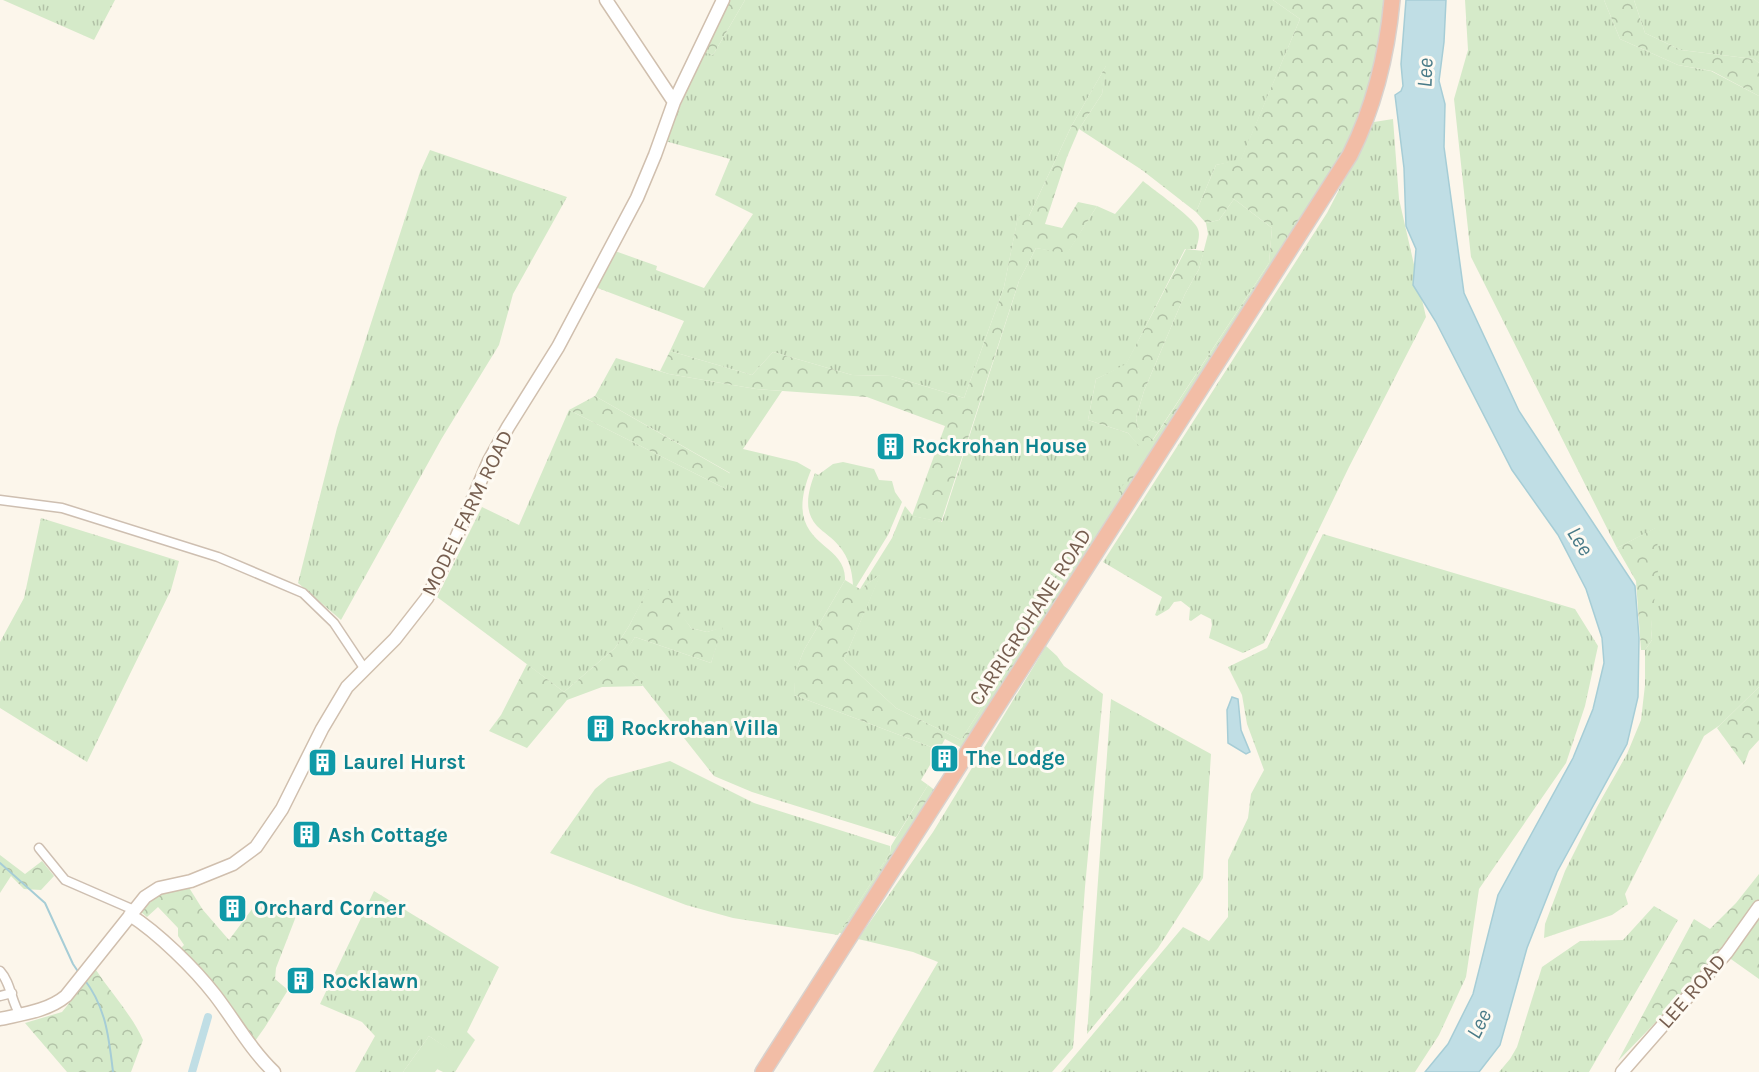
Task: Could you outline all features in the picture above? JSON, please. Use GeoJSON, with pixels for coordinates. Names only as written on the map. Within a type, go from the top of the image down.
{"type":"FeatureCollection","features":[{"type":"Feature","properties":{"kind":"highway","name":"CARRIGROHANE ROAD"},"geometry":{"type":"LineString","coordinates":[[762,1072],[1332,185],[1354,147],[1370,109],[1377,86],[1392,0]]}},
{"type":"Feature","properties":{"kind":"main road"},"geometry":{"type":"LineString","coordinates":[[606,0],[674,102]]}},
{"type":"Feature","properties":{"kind":"main road","name":"MODEL FARM ROAD"},"geometry":{"type":"LineString","coordinates":[[0,1019],[57,1004],[82,977],[146,897],[159,888],[191,881],[233,864],[256,847],[282,809],[322,729],[347,687],[395,639],[427,598],[452,550],[489,461],[558,347],[637,198],[674,102],[723,0]]}},
{"type":"Feature","properties":{"kind":"main road","name":"LEE ROAD"},"geometry":{"type":"LineString","coordinates":[[1622,1072],[1727,952],[1759,907]]}},
{"type":"Feature","properties":{"kind":"main road"},"geometry":{"type":"LineString","coordinates":[[132,913],[202,979],[249,1045],[274,1072]]}},
{"type":"Feature","properties":{"kind":"street"},"geometry":{"type":"LineString","coordinates":[[0,500],[62,508],[218,557],[303,593],[334,623],[364,668]]}},
{"type":"Feature","properties":{"kind":"street"},"geometry":{"type":"LineString","coordinates":[[39,848],[65,880],[132,913]]}},
{"type":"Feature","properties":{"kind":"street"},"geometry":{"type":"LineString","coordinates":[[0,971],[3,973],[20,1015]]}},
{"type":"Feature","properties":{"kind":"street"},"geometry":{"type":"LineString","coordinates":[[0,996],[12,993]]}},
{"type":"Feature","properties":{"kind":"green space"},"geometry":{"type":"Polygon","coordinates":[[[3,0],[115,0],[94,40],[3,0]]]}},
{"type":"Feature","properties":{"kind":"green space"},"geometry":{"type":"Polygon","coordinates":[[[730,0],[745,0],[713,55],[704,51],[730,0]]]}},
{"type":"Feature","properties":{"kind":"green space"},"geometry":{"type":"Polygon","coordinates":[[[745,0],[1273,0],[1300,19],[1241,160],[1216,165],[1196,212],[1142,170],[1079,129],[1102,94],[1106,66],[1071,127],[1029,216],[1018,217],[1004,287],[964,398],[891,376],[852,375],[773,352],[752,375],[670,351],[684,321],[595,287],[615,251],[657,266],[656,270],[704,288],[753,214],[715,195],[730,159],[665,141],[704,51],[713,55],[745,0]]]}},
{"type":"Feature","properties":{"kind":"green space"},"geometry":{"type":"Polygon","coordinates":[[[1273,0],[1384,0],[1382,30],[1361,117],[1333,176],[964,749],[945,739],[939,750],[794,695],[795,672],[804,650],[845,580],[860,589],[881,574],[844,660],[896,708],[961,740],[1144,452],[1128,433],[1088,420],[1096,379],[1126,364],[1186,249],[1204,251],[1199,269],[1185,294],[1144,391],[1136,418],[1138,428],[1153,440],[1269,263],[1272,228],[1234,199],[1219,220],[1206,223],[1196,212],[1216,165],[1241,159],[1300,19],[1273,0]]]}},
{"type":"Feature","properties":{"kind":"green space"},"geometry":{"type":"Polygon","coordinates":[[[1465,0],[1604,0],[1620,39],[1678,65],[1711,71],[1759,96],[1759,687],[1720,725],[1704,736],[1625,894],[1628,904],[1612,915],[1544,938],[1545,924],[1565,871],[1627,754],[1641,720],[1645,685],[1645,650],[1652,640],[1656,528],[1617,548],[1471,257],[1454,99],[1468,50],[1465,0]]]}},
{"type":"Feature","properties":{"kind":"green space"},"geometry":{"type":"Polygon","coordinates":[[[1604,0],[1634,0],[1645,33],[1681,50],[1754,59],[1759,63],[1759,96],[1712,71],[1678,65],[1620,39],[1604,0]]]}},
{"type":"Feature","properties":{"kind":"green space"},"geometry":{"type":"Polygon","coordinates":[[[1634,0],[1759,0],[1759,63],[1754,59],[1681,50],[1645,33],[1634,0]]]}},
{"type":"Feature","properties":{"kind":"green space"},"geometry":{"type":"Polygon","coordinates":[[[1107,64],[1102,94],[1079,129],[1067,157],[1045,224],[1062,228],[1078,202],[1097,206],[1067,254],[1036,248],[1019,281],[941,522],[912,516],[945,426],[867,397],[756,389],[660,371],[670,351],[752,375],[773,352],[852,375],[891,376],[964,398],[1004,287],[1018,216],[1029,216],[1071,127],[1107,64]]]}},
{"type":"Feature","properties":{"kind":"green space"},"geometry":{"type":"Polygon","coordinates":[[[1393,119],[1399,199],[1426,317],[1349,467],[1264,643],[1243,653],[1209,638],[1211,619],[1201,614],[1189,620],[1190,608],[1181,601],[1174,602],[1169,609],[1155,615],[1162,597],[1103,562],[1327,213],[1374,122],[1393,119]]]}},
{"type":"Feature","properties":{"kind":"green space"},"geometry":{"type":"Polygon","coordinates":[[[430,150],[567,197],[513,294],[499,345],[442,438],[341,620],[298,583],[337,428],[420,172],[430,150]]]}},
{"type":"Feature","properties":{"kind":"green space"},"geometry":{"type":"Polygon","coordinates":[[[1143,181],[1193,222],[1198,230],[1198,241],[1196,249],[1185,249],[1126,365],[1096,379],[1088,420],[1128,433],[1145,452],[961,740],[896,708],[844,660],[880,575],[860,589],[892,538],[905,506],[913,516],[942,522],[1019,281],[1036,248],[1067,253],[1097,206],[1115,214],[1143,181]]]}},
{"type":"Feature","properties":{"kind":"green space"},"geometry":{"type":"Polygon","coordinates":[[[1234,199],[1272,228],[1269,263],[1152,441],[1138,428],[1136,418],[1144,391],[1185,294],[1199,269],[1208,234],[1206,223],[1219,220],[1234,199]]]}},
{"type":"Feature","properties":{"kind":"green space"},"geometry":{"type":"Polygon","coordinates":[[[616,358],[669,374],[756,389],[782,391],[743,449],[797,462],[811,470],[803,495],[803,514],[808,528],[836,556],[843,567],[845,580],[804,650],[796,670],[794,695],[939,750],[921,780],[928,785],[896,837],[752,792],[714,776],[621,658],[635,637],[711,663],[722,628],[707,632],[691,628],[667,601],[648,590],[615,648],[564,692],[437,597],[482,507],[519,525],[569,410],[726,489],[730,473],[595,396],[616,358]]]}},
{"type":"Feature","properties":{"kind":"green space"},"geometry":{"type":"Polygon","coordinates":[[[595,396],[731,474],[726,489],[569,410],[595,396]]]}},
{"type":"Feature","properties":{"kind":"green space"},"geometry":{"type":"Polygon","coordinates":[[[843,462],[874,469],[879,480],[892,481],[895,492],[902,502],[888,535],[856,587],[853,585],[851,569],[845,555],[837,543],[817,526],[808,507],[810,487],[815,473],[818,475],[833,464],[843,462]]]}},
{"type":"Feature","properties":{"kind":"green space"},"geometry":{"type":"Polygon","coordinates":[[[41,518],[179,561],[171,590],[87,762],[0,708],[0,642],[24,598],[41,518]]]}},
{"type":"Feature","properties":{"kind":"green space"},"geometry":{"type":"Polygon","coordinates":[[[1657,527],[1658,570],[1651,628],[1652,640],[1645,650],[1641,650],[1636,581],[1617,548],[1657,527]]]}},
{"type":"Feature","properties":{"kind":"green space"},"geometry":{"type":"Polygon","coordinates":[[[1323,534],[1575,609],[1598,646],[1585,706],[1566,763],[1479,889],[1466,977],[1439,1035],[1415,1072],[1061,1072],[1183,927],[1209,941],[1228,917],[1228,860],[1248,818],[1251,794],[1264,770],[1247,724],[1242,695],[1228,667],[1267,648],[1323,534]]]}},
{"type":"Feature","properties":{"kind":"green space"},"geometry":{"type":"Polygon","coordinates":[[[648,589],[676,601],[679,611],[691,628],[707,632],[723,627],[711,663],[635,637],[622,658],[643,686],[602,687],[567,700],[527,748],[489,731],[501,715],[527,664],[564,692],[615,648],[648,589]]]}},
{"type":"Feature","properties":{"kind":"green space"},"geometry":{"type":"Polygon","coordinates":[[[1046,646],[1064,666],[1103,694],[1073,1048],[1052,1072],[873,1072],[938,962],[913,952],[858,939],[933,832],[1046,646]]]}},
{"type":"Feature","properties":{"kind":"green space"},"geometry":{"type":"Polygon","coordinates":[[[1759,687],[1759,740],[1749,751],[1744,765],[1717,728],[1759,687]]]}},
{"type":"Feature","properties":{"kind":"green space"},"geometry":{"type":"Polygon","coordinates":[[[1111,699],[1211,754],[1203,878],[1158,948],[1087,1034],[1111,699]]]}},
{"type":"Feature","properties":{"kind":"green space"},"geometry":{"type":"Polygon","coordinates":[[[670,761],[754,803],[890,846],[890,853],[838,935],[733,918],[686,905],[550,853],[595,789],[608,778],[670,761]]]}},
{"type":"Feature","properties":{"kind":"green space"},"geometry":{"type":"Polygon","coordinates":[[[928,785],[936,791],[847,934],[839,933],[890,853],[891,846],[928,785]]]}},
{"type":"Feature","properties":{"kind":"green space"},"geometry":{"type":"Polygon","coordinates":[[[0,855],[25,874],[42,861],[54,876],[41,890],[24,889],[11,876],[0,893],[0,855]]]}},
{"type":"Feature","properties":{"kind":"green space"},"geometry":{"type":"Polygon","coordinates":[[[1759,874],[1759,900],[1724,952],[1618,1061],[1694,919],[1710,929],[1736,903],[1759,874]]]}},
{"type":"Feature","properties":{"kind":"green space"},"geometry":{"type":"Polygon","coordinates":[[[188,886],[203,910],[229,940],[258,901],[300,906],[276,968],[275,979],[288,990],[253,1044],[179,950],[184,945],[178,936],[178,928],[158,907],[147,917],[141,912],[156,896],[188,886]]]}},
{"type":"Feature","properties":{"kind":"green space"},"geometry":{"type":"Polygon","coordinates":[[[374,891],[499,967],[467,1032],[475,1040],[455,1072],[443,1072],[437,1069],[451,1051],[429,1036],[403,1072],[355,1072],[375,1036],[362,1022],[320,1004],[374,891]]]}},
{"type":"Feature","properties":{"kind":"green space"},"geometry":{"type":"Polygon","coordinates":[[[1654,906],[1678,920],[1589,1072],[1499,1072],[1517,1047],[1542,967],[1580,941],[1623,940],[1654,906]]]}},
{"type":"Feature","properties":{"kind":"green space"},"geometry":{"type":"Polygon","coordinates":[[[1759,913],[1759,979],[1728,957],[1759,913]]]}},
{"type":"Feature","properties":{"kind":"green space"},"geometry":{"type":"Polygon","coordinates":[[[96,970],[143,1040],[131,1072],[67,1072],[25,1023],[62,1012],[96,970]]]}},
{"type":"Feature","properties":{"kind":"green space"},"geometry":{"type":"Polygon","coordinates":[[[429,1036],[452,1051],[435,1072],[403,1072],[429,1036]]]}},
{"type":"Feature","properties":{"kind":"water","name":"Lee"},"geometry":{"type":"Polygon","coordinates":[[[1406,0],[1446,0],[1439,81],[1445,104],[1444,147],[1464,293],[1519,411],[1635,586],[1639,638],[1638,697],[1627,744],[1557,872],[1527,948],[1500,1045],[1479,1072],[1425,1072],[1448,1044],[1473,994],[1498,895],[1573,758],[1593,709],[1604,663],[1602,638],[1586,589],[1558,535],[1512,470],[1436,322],[1413,285],[1416,249],[1406,226],[1404,168],[1395,95],[1401,91],[1403,86],[1401,64],[1406,0]]]}},
{"type":"Feature","properties":{"kind":"water"},"geometry":{"type":"Polygon","coordinates":[[[1232,697],[1238,699],[1241,730],[1250,752],[1246,754],[1228,743],[1227,710],[1232,697]]]}},
{"type":"Feature","properties":{"kind":"waterway"},"geometry":{"type":"LineString","coordinates":[[0,863],[45,903],[79,973]]}},
{"type":"Feature","properties":{"kind":"waterway"},"geometry":{"type":"LineString","coordinates":[[84,979],[102,1012],[113,1072]]}},
{"type":"Feature","properties":{"kind":"waterway"},"geometry":{"type":"LineString","coordinates":[[192,1072],[208,1017]]}},
{"type":"Feature","properties":{"kind":"place","name":"Rockrohan House"},"geometry":{"type":"Point","coordinates":[891,446]}},
{"type":"Feature","properties":{"kind":"place","name":"Rockrohan Villa"},"geometry":{"type":"Point","coordinates":[600,728]}},
{"type":"Feature","properties":{"kind":"place","name":"The Lodge"},"geometry":{"type":"Point","coordinates":[945,758]}},
{"type":"Feature","properties":{"kind":"place","name":"Laurel Hurst"},"geometry":{"type":"Point","coordinates":[322,762]}},
{"type":"Feature","properties":{"kind":"place","name":"Ash Cottage"},"geometry":{"type":"Point","coordinates":[307,835]}},
{"type":"Feature","properties":{"kind":"place","name":"Orchard Corner"},"geometry":{"type":"Point","coordinates":[233,908]}},
{"type":"Feature","properties":{"kind":"place","name":"Rocklawn"},"geometry":{"type":"Point","coordinates":[301,981]}}]}
